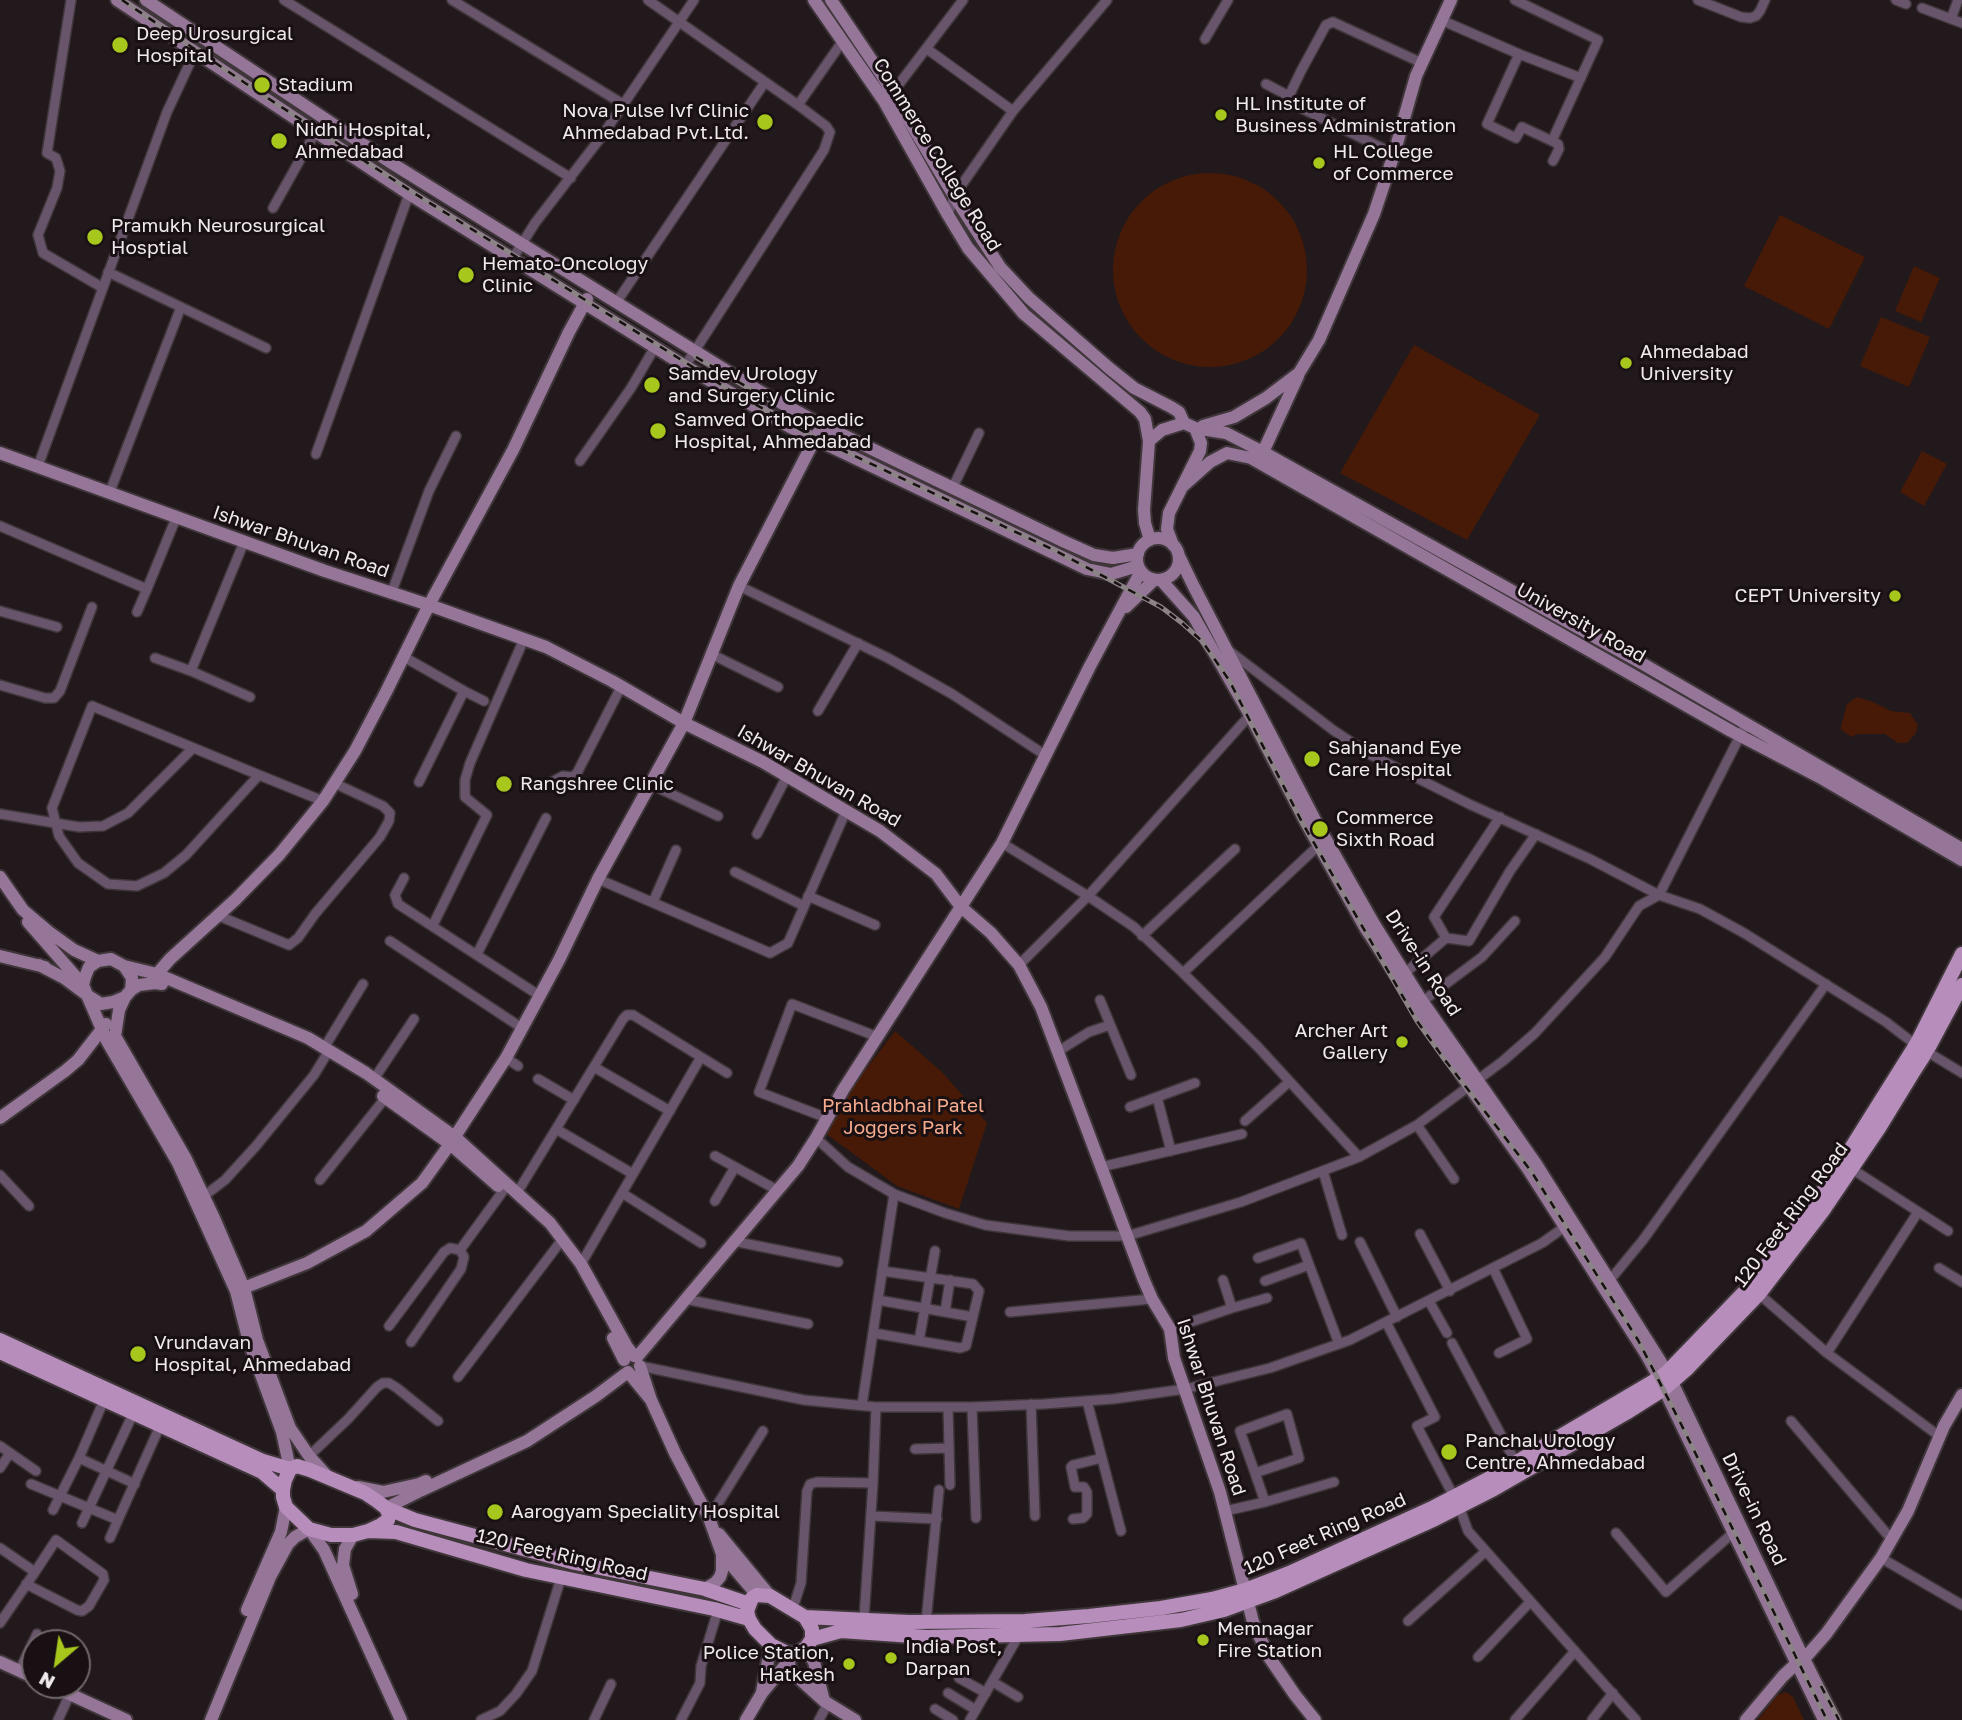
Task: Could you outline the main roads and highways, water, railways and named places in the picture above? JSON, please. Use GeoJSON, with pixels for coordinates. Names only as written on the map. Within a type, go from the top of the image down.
{"type":"FeatureCollection","features":[{"type":"Feature","properties":{"kind":"main road","name":"120 Feet Ring Road"},"geometry":{"type":"LineString","coordinates":[[805,1647],[841,1631],[927,1637],[1060,1634],[1181,1619],[1224,1610],[1289,1573],[1493,1489],[1626,1413],[1759,1294],[1793,1251],[1852,1169],[1921,1048],[1962,954]]}},
{"type":"Feature","properties":{"kind":"main road","name":"120 Feet Ring Road"},"geometry":{"type":"LineString","coordinates":[[1456,1502],[1516,1463],[1665,1380],[1749,1286],[1806,1216],[1962,985]]}},
{"type":"Feature","properties":{"kind":"main road"},"geometry":{"type":"LineString","coordinates":[[0,1340],[262,1461],[290,1469],[284,1490]]}},
{"type":"Feature","properties":{"kind":"main road"},"geometry":{"type":"LineString","coordinates":[[0,1352],[262,1472],[284,1490]]}},
{"type":"Feature","properties":{"kind":"main road","name":"120 Feet Ring Road"},"geometry":{"type":"LineString","coordinates":[[290,1469],[297,1466],[328,1477],[415,1520],[575,1563],[705,1589],[756,1604]]}},
{"type":"Feature","properties":{"kind":"main road","name":"120 Feet Ring Road"},"geometry":{"type":"LineString","coordinates":[[284,1490],[285,1507],[309,1529],[331,1535],[353,1535],[368,1531],[396,1532],[526,1570],[718,1610],[756,1604]]}},
{"type":"Feature","properties":{"kind":"main road"},"geometry":{"type":"LineString","coordinates":[[368,1531],[388,1520],[386,1508]]}},
{"type":"Feature","properties":{"kind":"main road","name":"120 Feet Ring Road"},"geometry":{"type":"LineString","coordinates":[[799,1613],[926,1622],[1026,1621],[1161,1608],[1247,1596]]}},
{"type":"Feature","properties":{"kind":"main road"},"geometry":{"type":"LineString","coordinates":[[756,1604],[799,1613],[812,1629],[805,1647],[787,1653],[771,1645],[755,1629],[756,1604]]}},
{"type":"Feature","properties":{"kind":"railway"},"geometry":{"type":"LineString","coordinates":[[122,0],[417,195],[728,389],[810,435],[1056,551],[1161,607],[1202,641],[1229,680],[1303,824],[1417,1021],[1531,1171],[1638,1340],[1827,1720]]}},
{"type":"Feature","properties":{"kind":"railway"},"geometry":{"type":"LineString","coordinates":[[696,357],[769,400]]}},
{"type":"Feature","properties":{"kind":"railway"},"geometry":{"type":"LineString","coordinates":[[1821,1686],[1839,1720]]}},
{"type":"Feature","properties":{"kind":"place","name":"Deep Urosurgical Hospital"},"geometry":{"type":"Point","coordinates":[120,45]}},
{"type":"Feature","properties":{"kind":"place","name":"Stadium"},"geometry":{"type":"Point","coordinates":[262,85]}},
{"type":"Feature","properties":{"kind":"place","name":"HL Institute of Business Administration"},"geometry":{"type":"Point","coordinates":[1221,115]}},
{"type":"Feature","properties":{"kind":"place","name":"Nova Pulse Ivf Clinic Ahmedabad Pvt.Ltd."},"geometry":{"type":"Point","coordinates":[765,122]}},
{"type":"Feature","properties":{"kind":"place","name":"Nidhi Hospital, Ahmedabad"},"geometry":{"type":"Point","coordinates":[279,141]}},
{"type":"Feature","properties":{"kind":"place","name":"HL College of Commerce"},"geometry":{"type":"Point","coordinates":[1319,163]}},
{"type":"Feature","properties":{"kind":"place","name":"Pramukh Neurosurgical Hosptial"},"geometry":{"type":"Point","coordinates":[95,237]}},
{"type":"Feature","properties":{"kind":"place","name":"Hemato-Oncology Clinic"},"geometry":{"type":"Point","coordinates":[466,275]}},
{"type":"Feature","properties":{"kind":"place","name":"Ahmedabad University"},"geometry":{"type":"Point","coordinates":[1626,363]}},
{"type":"Feature","properties":{"kind":"place","name":"Samdev Urology and Surgery Clinic"},"geometry":{"type":"Point","coordinates":[652,385]}},
{"type":"Feature","properties":{"kind":"place","name":"Samved Orthopaedic Hospital, Ahmedabad"},"geometry":{"type":"Point","coordinates":[658,431]}},
{"type":"Feature","properties":{"kind":"place","name":"CEPT University"},"geometry":{"type":"Point","coordinates":[1895,596]}},
{"type":"Feature","properties":{"kind":"place","name":"Sahjanand Eye Care Hospital"},"geometry":{"type":"Point","coordinates":[1312,759]}},
{"type":"Feature","properties":{"kind":"place","name":"Rangshree Clinic"},"geometry":{"type":"Point","coordinates":[504,784]}},
{"type":"Feature","properties":{"kind":"place","name":"Commerce Sixth Road"},"geometry":{"type":"Point","coordinates":[1320,829]}},
{"type":"Feature","properties":{"kind":"place","name":"Archer Art Gallery"},"geometry":{"type":"Point","coordinates":[1402,1042]}},
{"type":"Feature","properties":{"kind":"place","name":"Vrundavan Hospital, Ahmedabad"},"geometry":{"type":"Point","coordinates":[138,1354]}},
{"type":"Feature","properties":{"kind":"place","name":"Panchal Urology Centre, Ahmedabad"},"geometry":{"type":"Point","coordinates":[1449,1452]}},
{"type":"Feature","properties":{"kind":"place","name":"Aarogyam Speciality Hospital"},"geometry":{"type":"Point","coordinates":[495,1512]}},
{"type":"Feature","properties":{"kind":"place","name":"Memnagar Fire Station"},"geometry":{"type":"Point","coordinates":[1203,1640]}},
{"type":"Feature","properties":{"kind":"place","name":"India Post, Darpan"},"geometry":{"type":"Point","coordinates":[891,1658]}},
{"type":"Feature","properties":{"kind":"place","name":"Police Station, Hatkesh"},"geometry":{"type":"Point","coordinates":[849,1664]}},
{"type":"Feature","properties":{"kind":"park label","name":"Prahladbhai Patel Joggers Park"},"geometry":{"type":"Point","coordinates":[903,1117]}}]}
